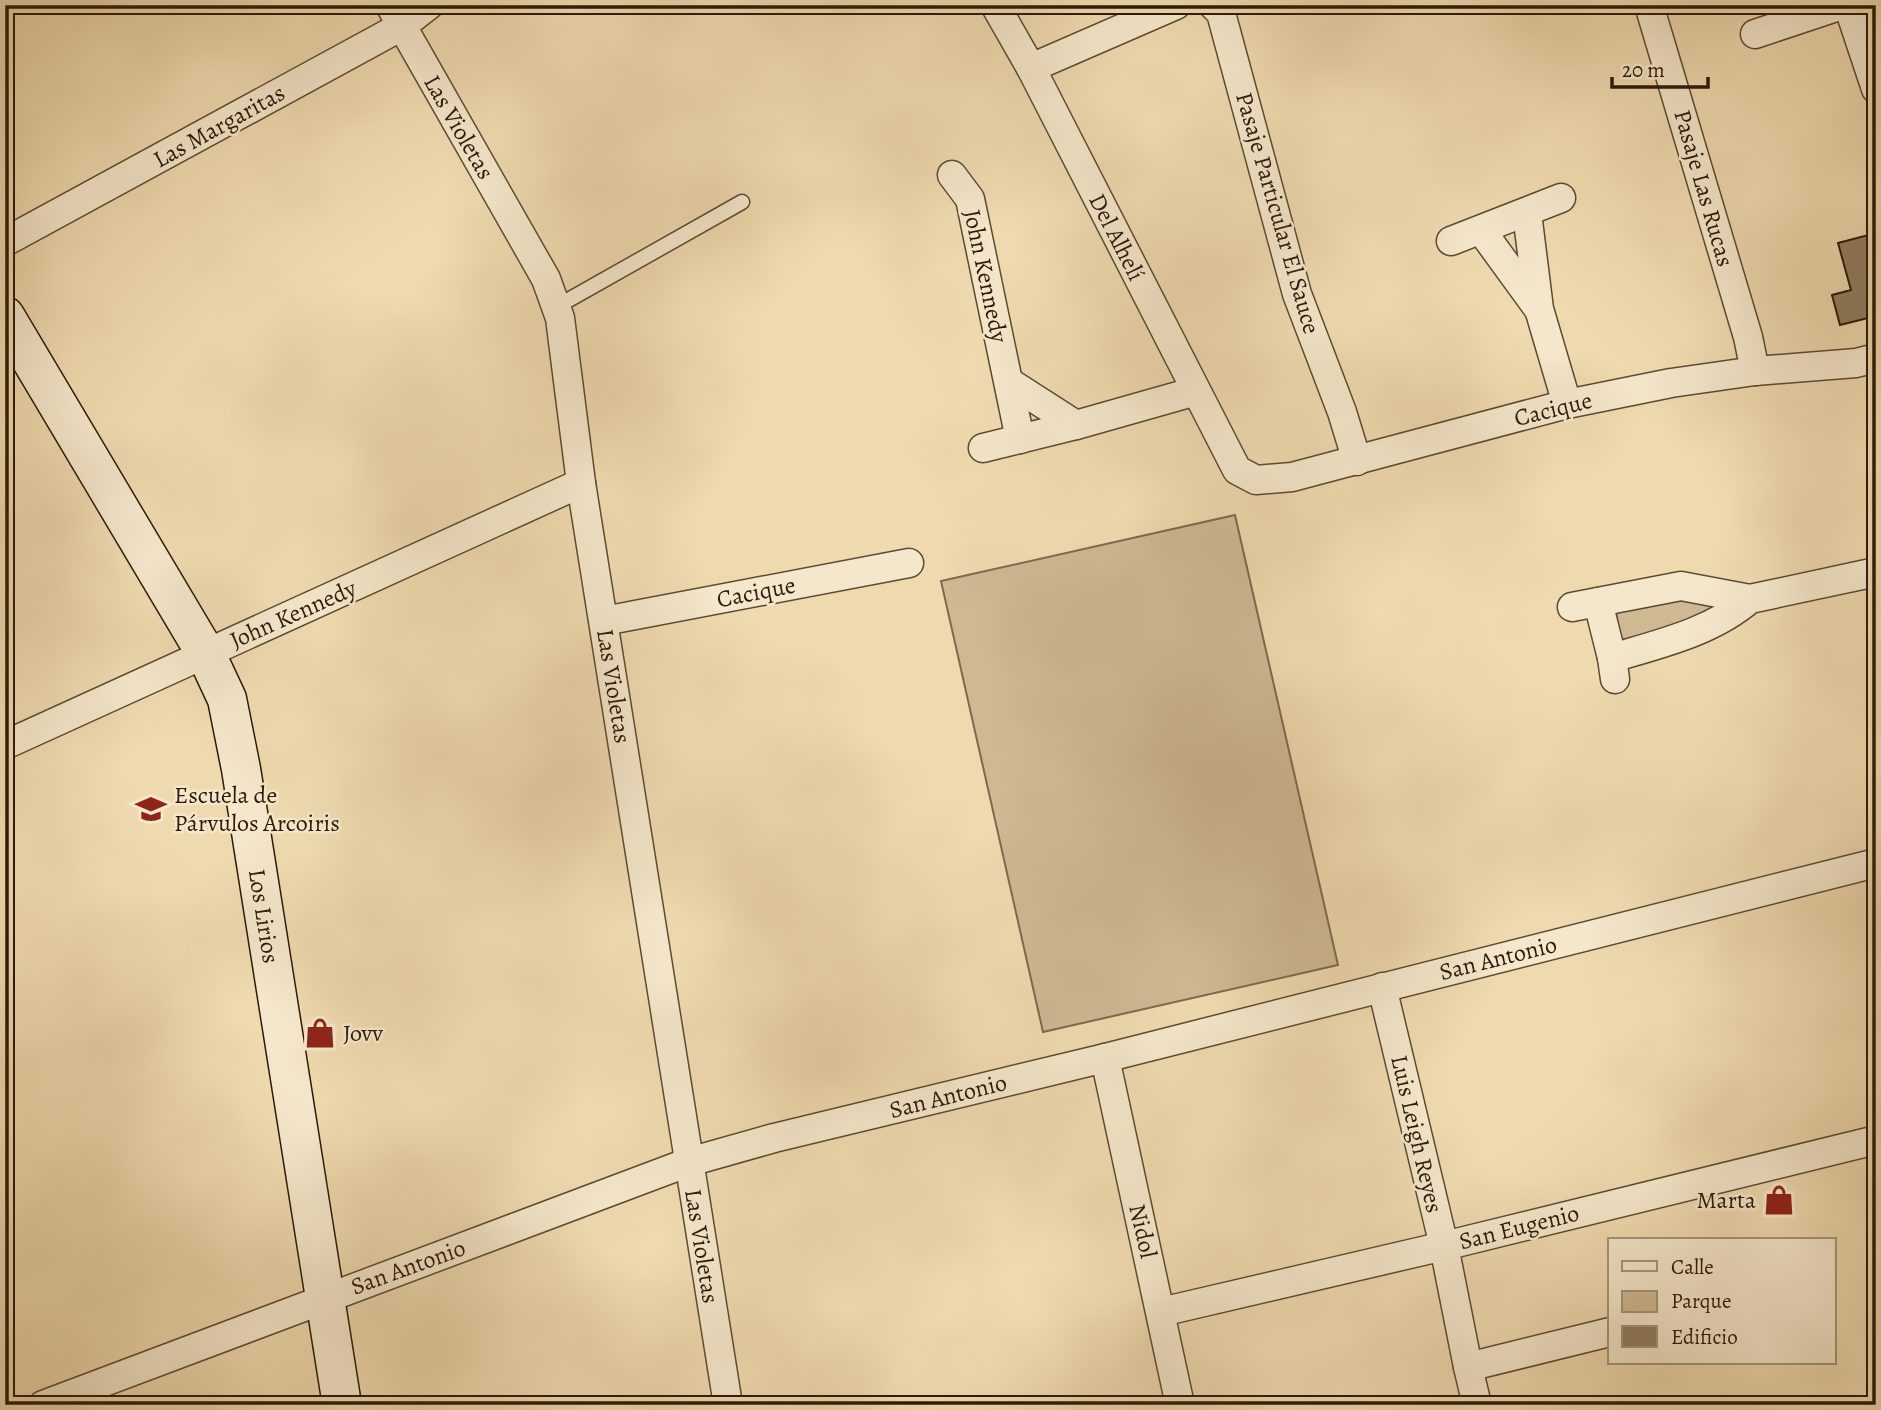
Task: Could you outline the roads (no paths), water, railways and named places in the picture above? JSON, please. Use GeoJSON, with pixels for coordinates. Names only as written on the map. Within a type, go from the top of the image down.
{"type":"FeatureCollection","features":[{"type":"Feature","properties":{"kind":"main road","name":"Los Lirios"},"geometry":{"type":"LineString","coordinates":[[5,316],[206,654],[227,699],[241,769],[342,1405]]}},
{"type":"Feature","properties":{"kind":"street","name":"Las Margaritas"},"geometry":{"type":"LineString","coordinates":[[5,242],[396,16],[429,5]]}},
{"type":"Feature","properties":{"kind":"street","name":"Del Alhelí"},"geometry":{"type":"LineString","coordinates":[[995,5],[1031,68],[1237,470]]}},
{"type":"Feature","properties":{"kind":"street"},"geometry":{"type":"LineString","coordinates":[[1031,68],[1176,5]]}},
{"type":"Feature","properties":{"kind":"street","name":"Pasaje Particular El Sauce"},"geometry":{"type":"LineString","coordinates":[[1213,5],[1221,13],[1297,294],[1342,411],[1357,461]]}},
{"type":"Feature","properties":{"kind":"street","name":"Pasaje Las Rucas"},"geometry":{"type":"LineString","coordinates":[[1649,5],[1748,338],[1755,371]]}},
{"type":"Feature","properties":{"kind":"street"},"geometry":{"type":"LineString","coordinates":[[1755,34],[1842,5]]}},
{"type":"Feature","properties":{"kind":"street"},"geometry":{"type":"LineString","coordinates":[[1848,5],[1876,89]]}},
{"type":"Feature","properties":{"kind":"street","name":"Las Violetas"},"geometry":{"type":"LineString","coordinates":[[396,16],[546,279],[560,318],[581,483],[728,1405]]}},
{"type":"Feature","properties":{"kind":"street","name":"John Kennedy"},"geometry":{"type":"LineString","coordinates":[[952,175],[970,199],[1020,439]]}},
{"type":"Feature","properties":{"kind":"street"},"geometry":{"type":"LineString","coordinates":[[1451,241],[1561,198]]}},
{"type":"Feature","properties":{"kind":"street"},"geometry":{"type":"LineString","coordinates":[[1527,213],[1539,309],[1567,404]]}},
{"type":"Feature","properties":{"kind":"street"},"geometry":{"type":"LineString","coordinates":[[1481,229],[1539,309]]}},
{"type":"Feature","properties":{"kind":"street","name":"Cacique"},"geometry":{"type":"LineString","coordinates":[[1237,470],[1256,480],[1292,477],[1567,404],[1671,383],[1755,371],[1856,363],[1876,358]]}},
{"type":"Feature","properties":{"kind":"street"},"geometry":{"type":"LineString","coordinates":[[1009,383],[1076,425]]}},
{"type":"Feature","properties":{"kind":"street"},"geometry":{"type":"LineString","coordinates":[[983,449],[1195,391]]}},
{"type":"Feature","properties":{"kind":"street","name":"John Kennedy"},"geometry":{"type":"LineString","coordinates":[[5,745],[581,483]]}},
{"type":"Feature","properties":{"kind":"street","name":"Cacique"},"geometry":{"type":"LineString","coordinates":[[604,621],[909,564]]}},
{"type":"Feature","properties":{"kind":"street"},"geometry":{"type":"LineString","coordinates":[[1750,599],[1735,612],[1613,669],[1585,605],[1681,586],[1750,599],[1876,572]]}},
{"type":"Feature","properties":{"kind":"street","name":"San Antonio"},"geometry":{"type":"LineString","coordinates":[[43,1405],[689,1162],[774,1138],[1105,1058],[1876,863]]}},
{"type":"Feature","properties":{"kind":"street","name":"Luis Leigh Reyes"},"geometry":{"type":"LineString","coordinates":[[1382,987],[1444,1245],[1477,1405]]}},
{"type":"Feature","properties":{"kind":"street","name":"Nidol"},"geometry":{"type":"LineString","coordinates":[[1105,1058],[1181,1405]]}},
{"type":"Feature","properties":{"kind":"street","name":"San Eugenio"},"geometry":{"type":"LineString","coordinates":[[1161,1312],[1876,1140]]}},
{"type":"Feature","properties":{"kind":"street"},"geometry":{"type":"LineString","coordinates":[[1468,1367],[1608,1332]]}},
{"type":"Feature","properties":{"kind":"lane"},"geometry":{"type":"LineString","coordinates":[[556,307],[743,202]]}},
{"type":"Feature","properties":{"kind":"place","name":"Escuela de Párvulos Arcoiris"},"geometry":{"type":"Point","coordinates":[151,809]}},
{"type":"Feature","properties":{"kind":"place","name":"Jovv"},"geometry":{"type":"Point","coordinates":[320,1033]}},
{"type":"Feature","properties":{"kind":"place","name":"Marta"},"geometry":{"type":"Point","coordinates":[1779,1200]}}]}
